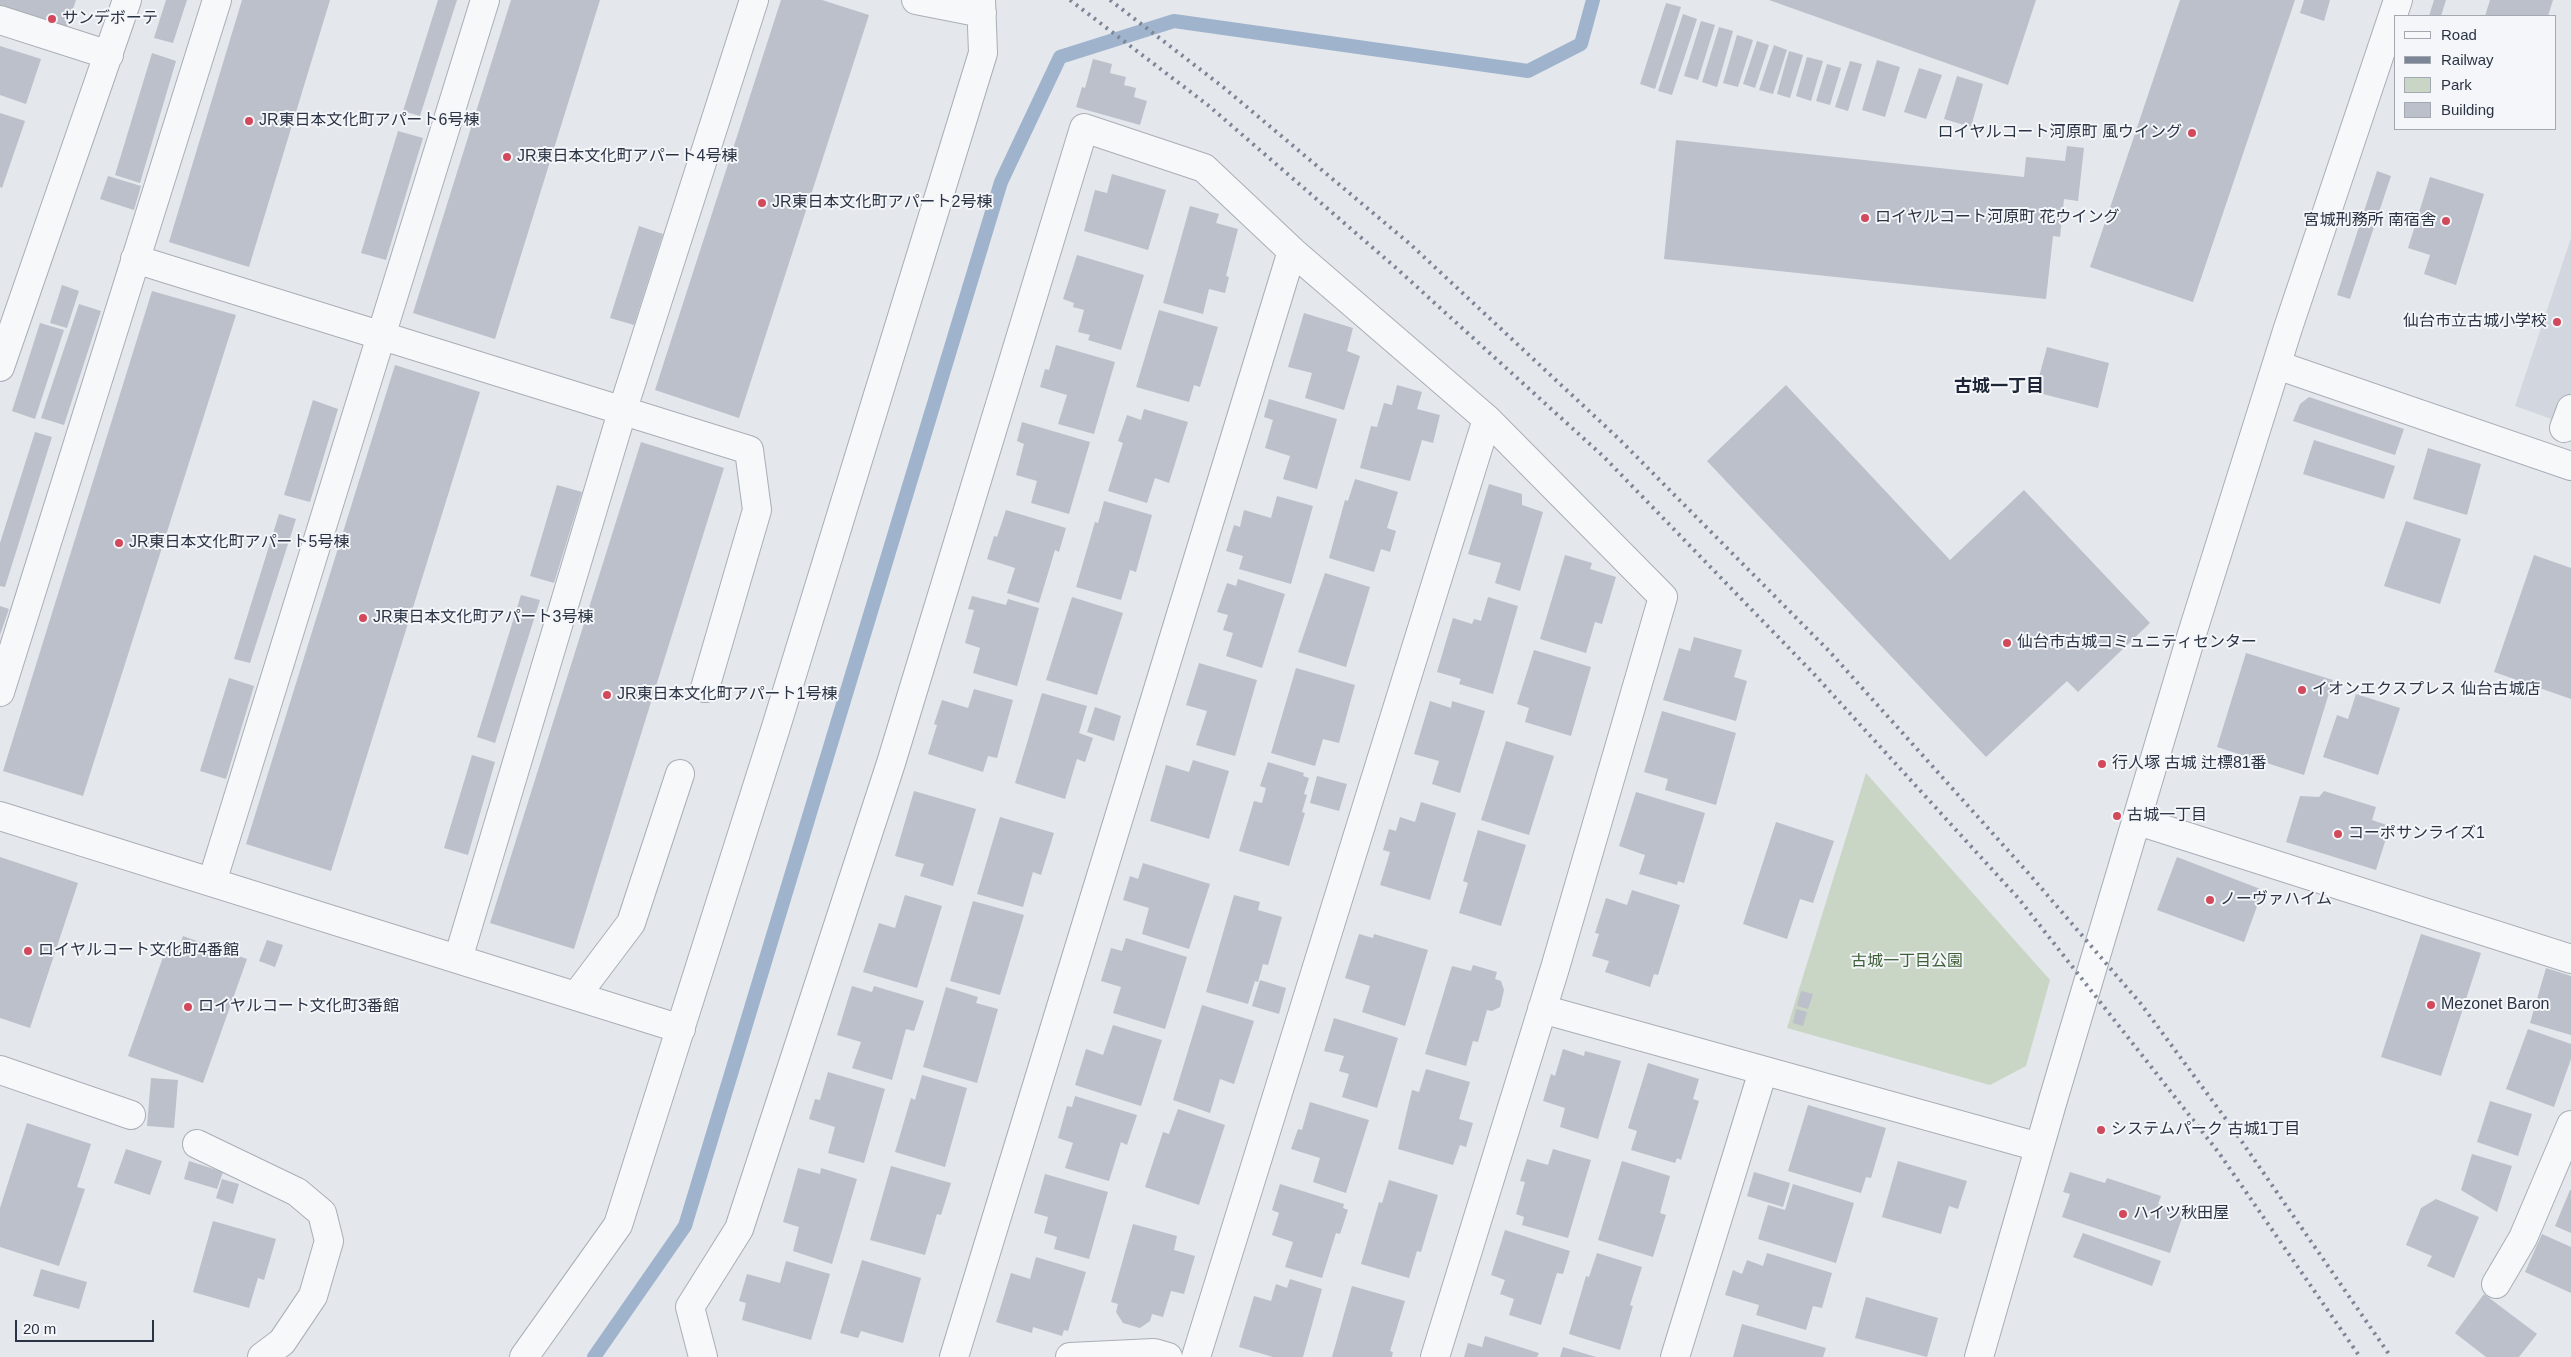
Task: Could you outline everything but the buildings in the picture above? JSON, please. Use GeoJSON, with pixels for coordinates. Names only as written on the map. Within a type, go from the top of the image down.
{"type":"FeatureCollection","features":[{"type":"Feature","properties":{"kind":"street"},"geometry":{"type":"LineString","coordinates":[[0,367],[127,0]]}},
{"type":"Feature","properties":{"kind":"street"},"geometry":{"type":"LineString","coordinates":[[0,692],[217,0]]}},
{"type":"Feature","properties":{"kind":"street"},"geometry":{"type":"LineString","coordinates":[[212,882],[485,0]]}},
{"type":"Feature","properties":{"kind":"street"},"geometry":{"type":"LineString","coordinates":[[458,959],[622,412],[754,0]]}},
{"type":"Feature","properties":{"kind":"street"},"geometry":{"type":"LineString","coordinates":[[524,1357],[618,1225],[682,1029],[980,65],[983,53],[981,6],[916,0]]}},
{"type":"Feature","properties":{"kind":"street"},"geometry":{"type":"LineString","coordinates":[[1979,1357],[2039,1147],[2138,821],[2191,637],[2276,365],[2398,0]]}},
{"type":"Feature","properties":{"kind":"street"},"geometry":{"type":"LineString","coordinates":[[0,20],[109,55]]}},
{"type":"Feature","properties":{"kind":"street"},"geometry":{"type":"LineString","coordinates":[[703,1357],[690,1307],[739,1229],[891,763],[1084,128],[1204,168],[1292,251],[1487,419],[1663,597],[1542,1009],[1434,1357]]}},
{"type":"Feature","properties":{"kind":"street"},"geometry":{"type":"LineString","coordinates":[[954,1357],[1292,251]]}},
{"type":"Feature","properties":{"kind":"street"},"geometry":{"type":"LineString","coordinates":[[135,259],[748,450],[757,510],[705,688]]}},
{"type":"Feature","properties":{"kind":"street"},"geometry":{"type":"LineString","coordinates":[[2276,365],[2571,466]]}},
{"type":"Feature","properties":{"kind":"street"},"geometry":{"type":"LineString","coordinates":[[1196,1357],[1487,419]]}},
{"type":"Feature","properties":{"kind":"street"},"geometry":{"type":"LineString","coordinates":[[576,996],[631,923],[680,774]]}},
{"type":"Feature","properties":{"kind":"street"},"geometry":{"type":"LineString","coordinates":[[0,816],[682,1029]]}},
{"type":"Feature","properties":{"kind":"street"},"geometry":{"type":"LineString","coordinates":[[2138,821],[2571,960]]}},
{"type":"Feature","properties":{"kind":"street"},"geometry":{"type":"LineString","coordinates":[[1542,1009],[2039,1147]]}},
{"type":"Feature","properties":{"kind":"street"},"geometry":{"type":"LineString","coordinates":[[0,1070],[131,1115]]}},
{"type":"Feature","properties":{"kind":"street"},"geometry":{"type":"LineString","coordinates":[[1675,1357],[1763,1071]]}},
{"type":"Feature","properties":{"kind":"street"},"geometry":{"type":"LineString","coordinates":[[2496,1284],[2524,1238],[2571,1125]]}},
{"type":"Feature","properties":{"kind":"street"},"geometry":{"type":"LineString","coordinates":[[197,1144],[297,1192],[322,1213],[329,1241],[313,1296],[282,1342],[262,1357]]}},
{"type":"Feature","properties":{"kind":"street"},"geometry":{"type":"LineString","coordinates":[[1070,1357],[1154,1353],[1168,1357]]}},
{"type":"Feature","properties":{"kind":"shaded area","name":"仙台市立古城小学校"},"geometry":{"type":"Polygon","coordinates":[[[2571,238],[2571,426],[2515,406],[2571,238]]]}},
{"type":"Feature","properties":{"kind":"green space","name":"古城一丁目公園"},"geometry":{"type":"Polygon","coordinates":[[[1866,773],[2050,980],[2026,1066],[1990,1085],[1787,1028],[1866,773]]]}},
{"type":"Feature","properties":{"kind":"waterway"},"geometry":{"type":"LineString","coordinates":[[594,1357],[685,1226],[1001,182],[1060,57],[1174,21],[1528,71],[1581,44],[1593,0]]}},
{"type":"Feature","properties":{"kind":"railway"},"geometry":{"type":"LineString","coordinates":[[1070,0],[1209,106],[1395,267],[1604,457],[1813,673],[2019,899],[2219,1153],[2360,1357]]}},
{"type":"Feature","properties":{"kind":"railway"},"geometry":{"type":"LineString","coordinates":[[1110,0],[1223,87],[1410,244],[1619,439],[1829,651],[2030,875],[2141,1004],[2231,1126],[2391,1357]]}},
{"type":"Feature","properties":{"kind":"place","name":"サンデボーテ"},"geometry":{"type":"Point","coordinates":[52,19]}},
{"type":"Feature","properties":{"kind":"place","name":"JR東日本文化町アパート6号棟"},"geometry":{"type":"Point","coordinates":[249,121]}},
{"type":"Feature","properties":{"kind":"place","name":"ロイヤルコート河原町 風ウイング"},"geometry":{"type":"Point","coordinates":[2192,133]}},
{"type":"Feature","properties":{"kind":"place","name":"JR東日本文化町アパート4号棟"},"geometry":{"type":"Point","coordinates":[507,157]}},
{"type":"Feature","properties":{"kind":"place","name":"JR東日本文化町アパート2号棟"},"geometry":{"type":"Point","coordinates":[762,203]}},
{"type":"Feature","properties":{"kind":"place","name":"ロイヤルコート河原町 花ウイング"},"geometry":{"type":"Point","coordinates":[1865,218]}},
{"type":"Feature","properties":{"kind":"place","name":"宮城刑務所 南宿舎"},"geometry":{"type":"Point","coordinates":[2446,221]}},
{"type":"Feature","properties":{"kind":"place","name":"仙台市立古城小学校"},"geometry":{"type":"Point","coordinates":[2557,322]}},
{"type":"Feature","properties":{"kind":"place","name":"JR東日本文化町アパート5号棟"},"geometry":{"type":"Point","coordinates":[119,543]}},
{"type":"Feature","properties":{"kind":"place","name":"JR東日本文化町アパート3号棟"},"geometry":{"type":"Point","coordinates":[363,618]}},
{"type":"Feature","properties":{"kind":"place","name":"仙台市古城コミュニティセンター"},"geometry":{"type":"Point","coordinates":[2007,643]}},
{"type":"Feature","properties":{"kind":"place","name":"イオンエクスプレス 仙台古城店"},"geometry":{"type":"Point","coordinates":[2302,690]}},
{"type":"Feature","properties":{"kind":"place","name":"JR東日本文化町アパート1号棟"},"geometry":{"type":"Point","coordinates":[607,695]}},
{"type":"Feature","properties":{"kind":"place","name":"行人塚 古城 辻標81番"},"geometry":{"type":"Point","coordinates":[2102,764]}},
{"type":"Feature","properties":{"kind":"place","name":"古城一丁目"},"geometry":{"type":"Point","coordinates":[2117,816]}},
{"type":"Feature","properties":{"kind":"place","name":"コーポサンライズ1"},"geometry":{"type":"Point","coordinates":[2338,834]}},
{"type":"Feature","properties":{"kind":"place","name":"ノーヴァハイム"},"geometry":{"type":"Point","coordinates":[2210,900]}},
{"type":"Feature","properties":{"kind":"place","name":"ロイヤルコート文化町4番館"},"geometry":{"type":"Point","coordinates":[28,951]}},
{"type":"Feature","properties":{"kind":"place","name":"Mezonet Baron"},"geometry":{"type":"Point","coordinates":[2431,1005]}},
{"type":"Feature","properties":{"kind":"place","name":"ロイヤルコート文化町3番館"},"geometry":{"type":"Point","coordinates":[188,1007]}},
{"type":"Feature","properties":{"kind":"place","name":"システムパーク 古城1丁目"},"geometry":{"type":"Point","coordinates":[2101,1130]}},
{"type":"Feature","properties":{"kind":"place","name":"ハイツ秋田屋"},"geometry":{"type":"Point","coordinates":[2123,1214]}},
{"type":"Feature","properties":{"kind":"district","name":"古城一丁目"},"geometry":{"type":"Point","coordinates":[1999,387]}}]}
